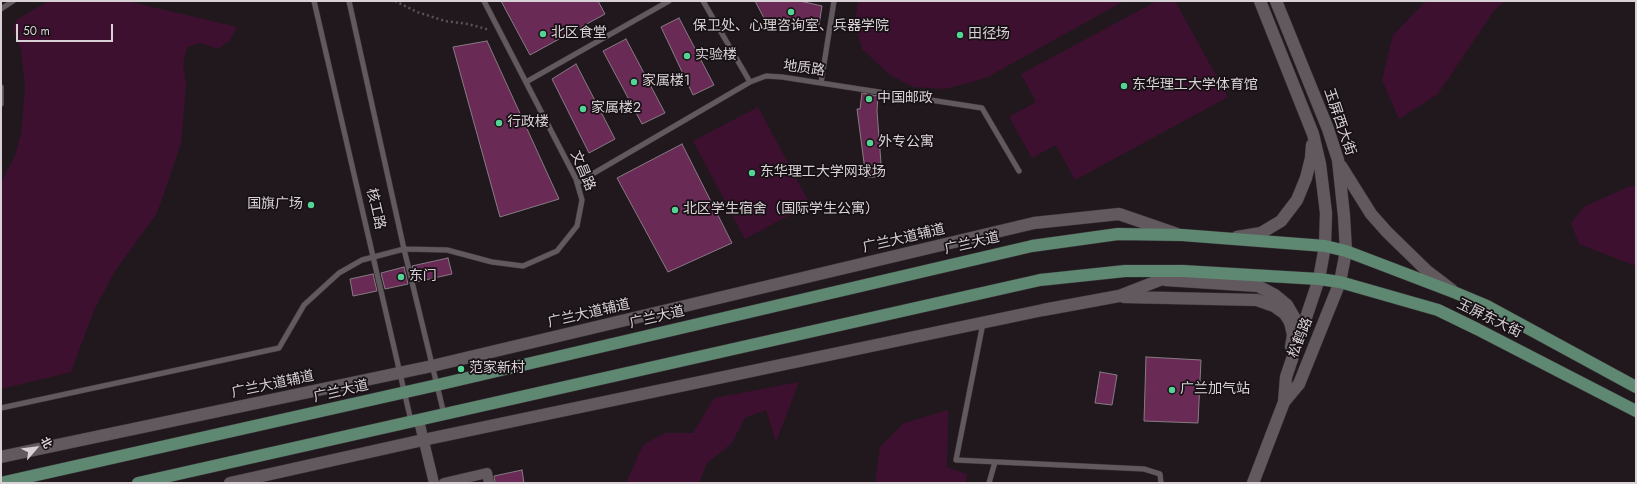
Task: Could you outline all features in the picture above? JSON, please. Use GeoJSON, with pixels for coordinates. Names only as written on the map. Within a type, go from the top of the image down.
{"type":"FeatureCollection","features":[{"type":"Feature","properties":{"kind":"main road","name":"玉屏西大街"},"geometry":{"type":"LineString","coordinates":[[1260,1],[1313,134],[1320,164],[1326,213],[1325,246],[1319,279]]}},
{"type":"Feature","properties":{"kind":"main road","name":"玉屏西大街"},"geometry":{"type":"LineString","coordinates":[[1276,1],[1328,129],[1338,160],[1346,252],[1340,282]]}},
{"type":"Feature","properties":{"kind":"main road"},"geometry":{"type":"LineString","coordinates":[[1228,239],[1261,233],[1281,221],[1297,200],[1306,178],[1311,158],[1313,134]]}},
{"type":"Feature","properties":{"kind":"main road"},"geometry":{"type":"LineString","coordinates":[[1338,160],[1346,176],[1364,203],[1387,232],[1427,271],[1456,293]]}},
{"type":"Feature","properties":{"kind":"main road","name":"广兰大道辅道"},"geometry":{"type":"LineString","coordinates":[[1,457],[432,366],[1034,223],[1118,214],[1182,235]]}},
{"type":"Feature","properties":{"kind":"main road","name":"广兰大道"},"geometry":{"type":"LineString","coordinates":[[1,483],[437,385],[1032,246],[1118,234],[1182,235],[1325,246]]}},
{"type":"Feature","properties":{"kind":"main road","name":"玉屏东大街"},"geometry":{"type":"LineString","coordinates":[[1325,246],[1346,252],[1487,306],[1636,387]]}},
{"type":"Feature","properties":{"kind":"main road"},"geometry":{"type":"LineString","coordinates":[[138,483],[1040,280],[1126,271],[1183,271],[1319,279]]}},
{"type":"Feature","properties":{"kind":"main road"},"geometry":{"type":"LineString","coordinates":[[230,483],[423,440],[983,322],[1119,296],[1183,271]]}},
{"type":"Feature","properties":{"kind":"main road","name":"玉屏东大街"},"geometry":{"type":"LineString","coordinates":[[1319,279],[1340,282],[1438,310],[1478,329],[1636,411]]}},
{"type":"Feature","properties":{"kind":"main road","name":"松鹤路"},"geometry":{"type":"LineString","coordinates":[[1253,483],[1284,402],[1286,377],[1319,279]]}},
{"type":"Feature","properties":{"kind":"main road"},"geometry":{"type":"LineString","coordinates":[[1162,280],[1258,286],[1275,295],[1287,305],[1294,316],[1293,335],[1286,377]]}},
{"type":"Feature","properties":{"kind":"main road","name":"松鹤路"},"geometry":{"type":"LineString","coordinates":[[1284,402],[1299,384],[1340,282]]}},
{"type":"Feature","properties":{"kind":"main road"},"geometry":{"type":"LineString","coordinates":[[1119,296],[1257,300],[1274,306],[1285,314],[1290,322],[1293,335]]}},
{"type":"Feature","properties":{"kind":"street"},"geometry":{"type":"LineString","coordinates":[[415,421],[423,440],[434,483]]}},
{"type":"Feature","properties":{"kind":"street"},"geometry":{"type":"LineString","coordinates":[[444,483],[487,474],[489,483]]}},
{"type":"Feature","properties":{"kind":"lane"},"geometry":{"type":"LineString","coordinates":[[1,9],[13,1]]}},
{"type":"Feature","properties":{"kind":"lane","name":"核工路"},"geometry":{"type":"LineString","coordinates":[[314,1],[400,373],[415,421]]}},
{"type":"Feature","properties":{"kind":"lane","name":"核工路"},"geometry":{"type":"LineString","coordinates":[[349,1],[404,249],[445,415]]}},
{"type":"Feature","properties":{"kind":"lane","name":"文昌路"},"geometry":{"type":"LineString","coordinates":[[1,408],[279,348],[304,305],[338,273],[362,260],[404,249],[447,250],[492,262],[523,266],[557,252],[577,226],[582,200],[577,183],[484,1]]}},
{"type":"Feature","properties":{"kind":"lane"},"geometry":{"type":"LineString","coordinates":[[526,82],[669,1]]}},
{"type":"Feature","properties":{"kind":"lane"},"geometry":{"type":"LineString","coordinates":[[703,1],[750,82]]}},
{"type":"Feature","properties":{"kind":"lane"},"geometry":{"type":"LineString","coordinates":[[821,83],[834,1]]}},
{"type":"Feature","properties":{"kind":"lane","name":"地质路"},"geometry":{"type":"LineString","coordinates":[[577,183],[750,82],[766,76],[982,108],[1019,171]]}},
{"type":"Feature","properties":{"kind":"lane"},"geometry":{"type":"LineString","coordinates":[[1,87],[1,104]]}},
{"type":"Feature","properties":{"kind":"lane"},"geometry":{"type":"LineString","coordinates":[[983,322],[956,460],[1144,469],[1160,474],[1161,483]]}},
{"type":"Feature","properties":{"kind":"lane"},"geometry":{"type":"LineString","coordinates":[[989,483],[995,462]]}},
{"type":"Feature","properties":{"kind":"path"},"geometry":{"type":"LineString","coordinates":[[396,1],[417,12],[431,17],[500,32]]}},
{"type":"Feature","properties":{"kind":"shaded area"},"geometry":{"type":"Polygon","coordinates":[[[49,1],[127,1],[237,27],[230,40],[218,49],[201,43],[187,47],[183,64],[186,85],[181,143],[157,213],[115,271],[94,310],[71,372],[1,389],[1,182],[15,156],[21,133],[25,89],[21,49],[13,29],[17,19],[49,1]]]}},
{"type":"Feature","properties":{"kind":"shaded area","name":"田径场"},"geometry":{"type":"Polygon","coordinates":[[[858,1],[1124,1],[986,78],[945,89],[913,87],[889,74],[862,49],[855,22],[858,1]]]}},
{"type":"Feature","properties":{"kind":"shaded area","name":"东华理工大学体育馆"},"geometry":{"type":"Polygon","coordinates":[[[1157,1],[1175,1],[1228,97],[1075,180],[1056,145],[1032,158],[1009,117],[1036,102],[1021,74],[1157,1]]]}},
{"type":"Feature","properties":{"kind":"shaded area"},"geometry":{"type":"Polygon","coordinates":[[[1426,1],[1505,1],[1493,12],[1438,94],[1399,119],[1382,80],[1393,35],[1426,1]]]}},
{"type":"Feature","properties":{"kind":"shaded area","name":"东华理工大学网球场"},"geometry":{"type":"Polygon","coordinates":[[[758,107],[810,204],[745,239],[693,141],[758,107]]]}},
{"type":"Feature","properties":{"kind":"shaded area"},"geometry":{"type":"Polygon","coordinates":[[[1636,186],[1636,266],[1579,244],[1571,223],[1585,206],[1628,187],[1636,186]]]}},
{"type":"Feature","properties":{"kind":"shaded area"},"geometry":{"type":"Polygon","coordinates":[[[799,382],[776,442],[766,410],[745,418],[732,443],[707,463],[699,483],[626,483],[643,445],[665,433],[693,433],[714,398],[799,382]]]}},
{"type":"Feature","properties":{"kind":"shaded area"},"geometry":{"type":"Polygon","coordinates":[[[948,410],[947,467],[967,474],[966,483],[875,483],[880,447],[904,423],[948,410]]]}},
{"type":"Feature","properties":{"kind":"building","name":"北区食堂"},"geometry":{"type":"Polygon","coordinates":[[[501,1],[598,1],[605,14],[530,55],[501,1]]]}},
{"type":"Feature","properties":{"kind":"building","name":"保卫处、心理咨询室、兵器学院"},"geometry":{"type":"Polygon","coordinates":[[[755,1],[800,1],[822,6],[819,25],[764,18],[755,1]]]}},
{"type":"Feature","properties":{"kind":"building","name":"实验楼"},"geometry":{"type":"Polygon","coordinates":[[[679,18],[714,85],[693,95],[661,27],[679,18]]]}},
{"type":"Feature","properties":{"kind":"building","name":"家属楼1"},"geometry":{"type":"Polygon","coordinates":[[[626,39],[665,113],[642,124],[603,51],[626,39]]]}},
{"type":"Feature","properties":{"kind":"building","name":"行政楼"},"geometry":{"type":"Polygon","coordinates":[[[487,41],[559,199],[500,217],[453,47],[487,41]]]}},
{"type":"Feature","properties":{"kind":"building","name":"家属楼2"},"geometry":{"type":"Polygon","coordinates":[[[576,64],[615,139],[589,153],[552,79],[576,64]]]}},
{"type":"Feature","properties":{"kind":"building","name":"外专公寓"},"geometry":{"type":"Polygon","coordinates":[[[862,93],[878,96],[877,111],[882,176],[866,178],[857,109],[860,109],[862,93]]]}},
{"type":"Feature","properties":{"kind":"building","name":"北区学生宿舍（国际学生公寓）"},"geometry":{"type":"Polygon","coordinates":[[[682,144],[732,243],[668,272],[617,178],[682,144]]]}},
{"type":"Feature","properties":{"kind":"building"},"geometry":{"type":"Polygon","coordinates":[[[448,258],[452,274],[416,282],[412,266],[448,258]]]}},
{"type":"Feature","properties":{"kind":"building"},"geometry":{"type":"Polygon","coordinates":[[[404,267],[408,284],[385,289],[381,273],[404,267]]]}},
{"type":"Feature","properties":{"kind":"building"},"geometry":{"type":"Polygon","coordinates":[[[373,274],[377,291],[353,296],[350,279],[373,274]]]}},
{"type":"Feature","properties":{"kind":"building","name":"广兰加气站"},"geometry":{"type":"Polygon","coordinates":[[[1146,357],[1201,360],[1198,423],[1144,421],[1146,357]]]}},
{"type":"Feature","properties":{"kind":"building"},"geometry":{"type":"Polygon","coordinates":[[[1100,372],[1117,375],[1112,405],[1095,403],[1100,372]]]}},
{"type":"Feature","properties":{"kind":"building"},"geometry":{"type":"Polygon","coordinates":[[[522,470],[524,483],[495,483],[494,476],[522,470]]]}},
{"type":"Feature","properties":{"kind":"place","name":"保卫处、心理咨询室、兵器学院"},"geometry":{"type":"Point","coordinates":[791,12]}},
{"type":"Feature","properties":{"kind":"place","name":"北区食堂"},"geometry":{"type":"Point","coordinates":[543,34]}},
{"type":"Feature","properties":{"kind":"place","name":"田径场"},"geometry":{"type":"Point","coordinates":[960,35]}},
{"type":"Feature","properties":{"kind":"place","name":"实验楼"},"geometry":{"type":"Point","coordinates":[687,56]}},
{"type":"Feature","properties":{"kind":"place","name":"家属楼1"},"geometry":{"type":"Point","coordinates":[634,82]}},
{"type":"Feature","properties":{"kind":"place","name":"东华理工大学体育馆"},"geometry":{"type":"Point","coordinates":[1124,86]}},
{"type":"Feature","properties":{"kind":"place","name":"中国邮政"},"geometry":{"type":"Point","coordinates":[869,99]}},
{"type":"Feature","properties":{"kind":"place","name":"家属楼2"},"geometry":{"type":"Point","coordinates":[583,109]}},
{"type":"Feature","properties":{"kind":"place","name":"行政楼"},"geometry":{"type":"Point","coordinates":[499,123]}},
{"type":"Feature","properties":{"kind":"place","name":"外专公寓"},"geometry":{"type":"Point","coordinates":[870,143]}},
{"type":"Feature","properties":{"kind":"place","name":"东华理工大学网球场"},"geometry":{"type":"Point","coordinates":[752,173]}},
{"type":"Feature","properties":{"kind":"place","name":"国旗广场"},"geometry":{"type":"Point","coordinates":[311,205]}},
{"type":"Feature","properties":{"kind":"place","name":"北区学生宿舍（国际学生公寓）"},"geometry":{"type":"Point","coordinates":[675,210]}},
{"type":"Feature","properties":{"kind":"place","name":"东门"},"geometry":{"type":"Point","coordinates":[401,277]}},
{"type":"Feature","properties":{"kind":"place","name":"范家新村"},"geometry":{"type":"Point","coordinates":[461,369]}},
{"type":"Feature","properties":{"kind":"place","name":"广兰加气站"},"geometry":{"type":"Point","coordinates":[1172,390]}}]}
